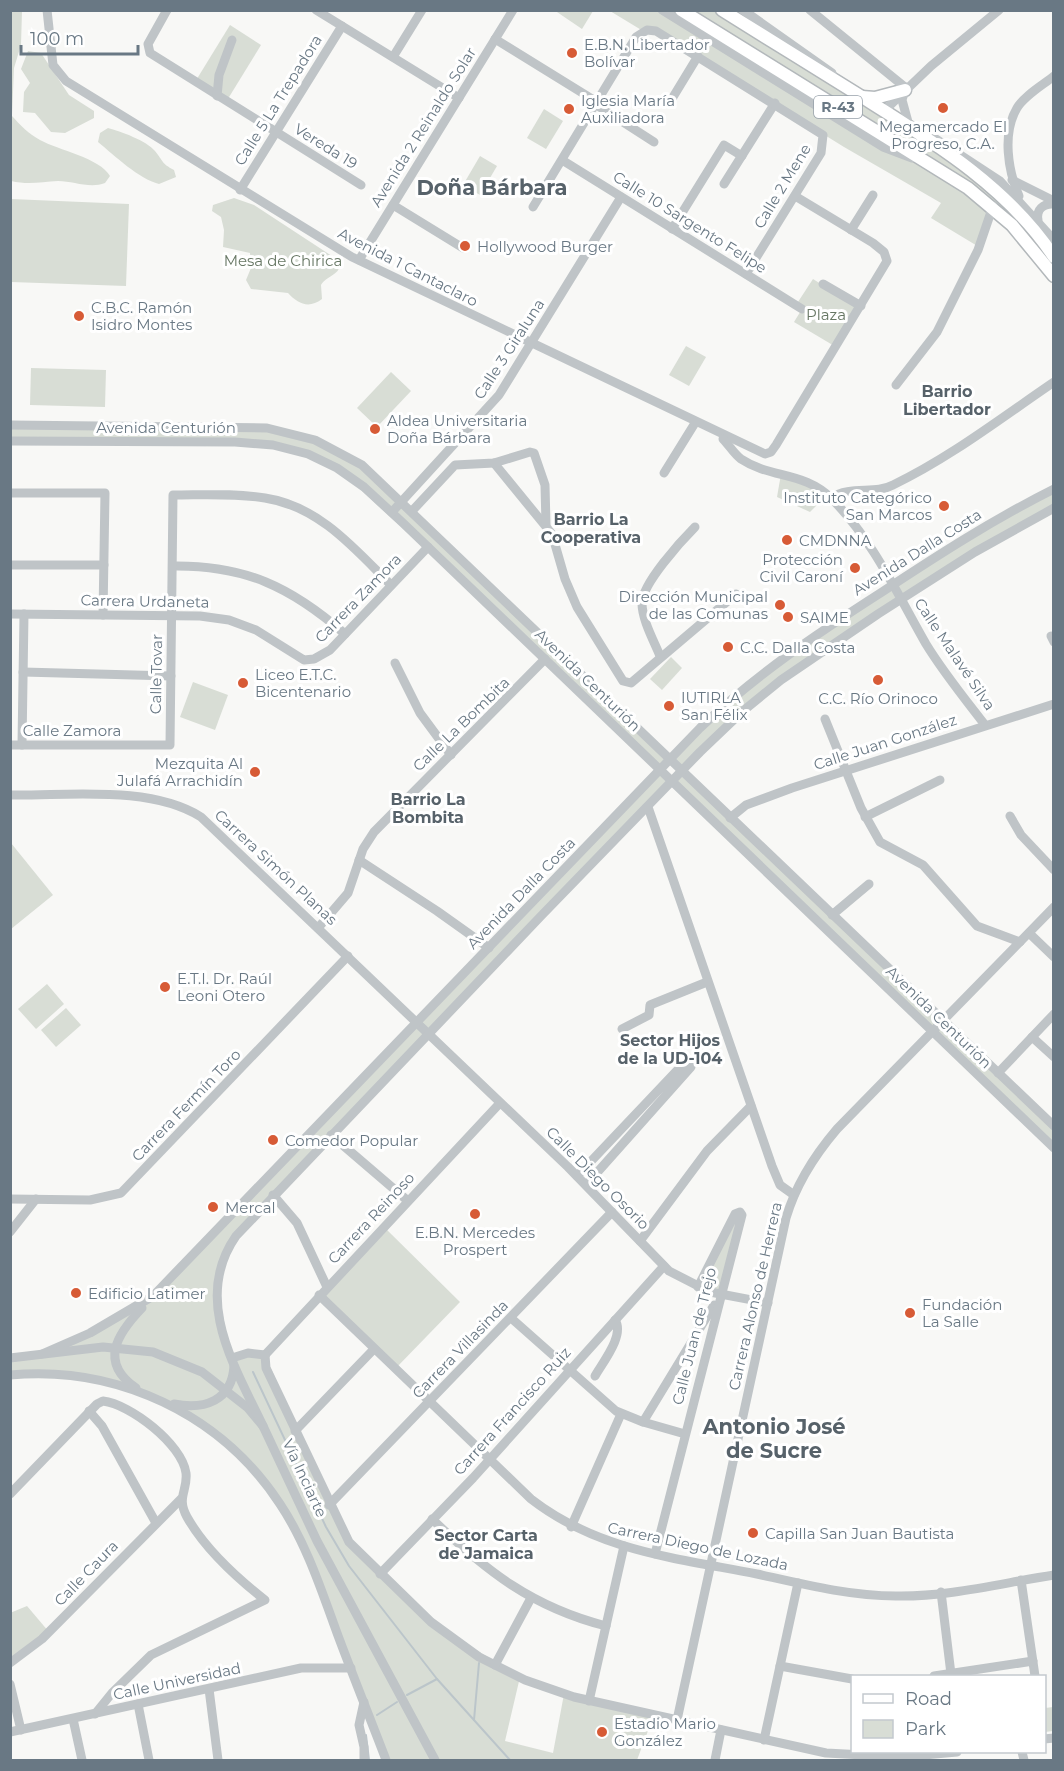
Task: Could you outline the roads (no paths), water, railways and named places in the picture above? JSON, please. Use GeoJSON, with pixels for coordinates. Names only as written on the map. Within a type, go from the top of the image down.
{"type":"FeatureCollection","features":[{"type":"Feature","properties":{"kind":"main road","name":"R-43"},"geometry":{"type":"LineString","coordinates":[[681,10],[932,164],[993,206],[1027,240],[1053,276]]}},
{"type":"Feature","properties":{"kind":"main road","name":"R-43"},"geometry":{"type":"LineString","coordinates":[[722,10],[884,111],[984,180],[1016,210],[1053,257]]}},
{"type":"Feature","properties":{"kind":"main road"},"geometry":{"type":"LineString","coordinates":[[856,94],[875,98],[905,89]]}},
{"type":"Feature","properties":{"kind":"main road"},"geometry":{"type":"LineString","coordinates":[[838,107],[864,117],[876,117],[884,111]]}},
{"type":"Feature","properties":{"kind":"main road","name":"R-43"},"geometry":{"type":"LineString","coordinates":[[884,111],[882,120],[884,129],[908,149]]}},
{"type":"Feature","properties":{"kind":"street","name":"Avenida 1 Cantaclaro"},"geometry":{"type":"LineString","coordinates":[[47,10],[50,50],[55,70],[73,87],[359,260],[756,452],[768,454],[776,445],[861,306]]}},
{"type":"Feature","properties":{"kind":"street","name":"Vereda 19"},"geometry":{"type":"LineString","coordinates":[[167,10],[148,47],[154,56],[361,185]]}},
{"type":"Feature","properties":{"kind":"street"},"geometry":{"type":"LineString","coordinates":[[316,10],[459,98]]}},
{"type":"Feature","properties":{"kind":"street"},"geometry":{"type":"LineString","coordinates":[[393,57],[422,10]]}},
{"type":"Feature","properties":{"kind":"street","name":"Avenida 2 Reinaldo Solar"},"geometry":{"type":"LineString","coordinates":[[359,260],[513,10]]}},
{"type":"Feature","properties":{"kind":"street"},"geometry":{"type":"LineString","coordinates":[[662,10],[883,147],[932,164]]}},
{"type":"Feature","properties":{"kind":"street"},"geometry":{"type":"LineString","coordinates":[[743,10],[816,60],[856,94]]}},
{"type":"Feature","properties":{"kind":"street"},"geometry":{"type":"LineString","coordinates":[[810,10],[905,89]]}},
{"type":"Feature","properties":{"kind":"street"},"geometry":{"type":"LineString","coordinates":[[884,111],[905,89],[999,10]]}},
{"type":"Feature","properties":{"kind":"street","name":"Calle 5 La Trepadora"},"geometry":{"type":"LineString","coordinates":[[240,190],[342,26]]}},
{"type":"Feature","properties":{"kind":"street"},"geometry":{"type":"LineString","coordinates":[[533,207],[636,37],[647,30],[660,33],[776,103],[724,184]]}},
{"type":"Feature","properties":{"kind":"street"},"geometry":{"type":"LineString","coordinates":[[495,39],[654,142]]}},
{"type":"Feature","properties":{"kind":"street"},"geometry":{"type":"LineString","coordinates":[[217,96],[219,75],[232,40]]}},
{"type":"Feature","properties":{"kind":"street"},"geometry":{"type":"LineString","coordinates":[[670,102],[698,56]]}},
{"type":"Feature","properties":{"kind":"street"},"geometry":{"type":"LineString","coordinates":[[1023,204],[1014,181],[1010,161],[1009,143],[1017,108],[1053,76]]}},
{"type":"Feature","properties":{"kind":"street"},"geometry":{"type":"LineString","coordinates":[[905,89],[902,100],[908,122]]}},
{"type":"Feature","properties":{"kind":"street","name":"Calle 2 Mene"},"geometry":{"type":"LineString","coordinates":[[746,274],[795,196],[824,143],[820,132],[776,103]]}},
{"type":"Feature","properties":{"kind":"street","name":"R-43"},"geometry":{"type":"LineString","coordinates":[[884,111],[908,122],[982,167],[1014,181]]}},
{"type":"Feature","properties":{"kind":"street"},"geometry":{"type":"LineString","coordinates":[[672,229],[724,145],[742,156]]}},
{"type":"Feature","properties":{"kind":"street","name":"Calle 10 Sargento Felipe"},"geometry":{"type":"LineString","coordinates":[[562,160],[802,309]]}},
{"type":"Feature","properties":{"kind":"street"},"geometry":{"type":"LineString","coordinates":[[1010,161],[1019,175],[1053,202]]}},
{"type":"Feature","properties":{"kind":"street","name":"R-43"},"geometry":{"type":"LineString","coordinates":[[982,167],[1023,204],[1053,240]]}},
{"type":"Feature","properties":{"kind":"street"},"geometry":{"type":"LineString","coordinates":[[1014,181],[1041,194]]}},
{"type":"Feature","properties":{"kind":"street"},"geometry":{"type":"LineString","coordinates":[[851,230],[873,195]]}},
{"type":"Feature","properties":{"kind":"street"},"geometry":{"type":"LineString","coordinates":[[795,196],[880,249],[887,258],[882,272],[861,306],[823,284]]}},
{"type":"Feature","properties":{"kind":"street","name":"Calle 3 Giraluna"},"geometry":{"type":"LineString","coordinates":[[392,512],[490,407],[621,197]]}},
{"type":"Feature","properties":{"kind":"street"},"geometry":{"type":"LineString","coordinates":[[1038,220],[1038,213],[1042,207],[1053,202]]}},
{"type":"Feature","properties":{"kind":"street"},"geometry":{"type":"LineString","coordinates":[[393,205],[463,248]]}},
{"type":"Feature","properties":{"kind":"street"},"geometry":{"type":"LineString","coordinates":[[896,385],[937,332],[978,250],[993,206]]}},
{"type":"Feature","properties":{"kind":"street"},"geometry":{"type":"LineString","coordinates":[[830,498],[850,489],[890,487],[960,448],[1053,382]]}},
{"type":"Feature","properties":{"kind":"street"},"geometry":{"type":"LineString","coordinates":[[664,474],[695,423]]}},
{"type":"Feature","properties":{"kind":"street","name":"Avenida Centurión"},"geometry":{"type":"LineString","coordinates":[[10,425],[233,426],[287,432],[315,440],[348,456],[377,477],[1053,1126]]}},
{"type":"Feature","properties":{"kind":"street","name":"Calle Malavé Silva"},"geometry":{"type":"LineString","coordinates":[[719,434],[743,460],[761,468],[802,478],[830,498],[858,531],[928,646],[985,725]]}},
{"type":"Feature","properties":{"kind":"street","name":"Avenida Centurión"},"geometry":{"type":"LineString","coordinates":[[10,441],[235,442],[273,445],[308,454],[337,468],[364,487],[392,512],[1053,1148]]}},
{"type":"Feature","properties":{"kind":"street"},"geometry":{"type":"LineString","coordinates":[[412,511],[452,467],[494,463],[530,452],[534,453],[545,485],[546,525]]}},
{"type":"Feature","properties":{"kind":"street"},"geometry":{"type":"LineString","coordinates":[[494,463],[546,525],[555,541],[565,579],[577,607],[619,677],[631,683],[736,594]]}},
{"type":"Feature","properties":{"kind":"street","name":"Avenida Dalla Costa"},"geometry":{"type":"LineString","coordinates":[[42,1354],[90,1333],[153,1296],[714,715],[763,673],[892,585],[996,520],[1053,489]]}},
{"type":"Feature","properties":{"kind":"street"},"geometry":{"type":"LineString","coordinates":[[10,493],[105,493],[103,615]]}},
{"type":"Feature","properties":{"kind":"street","name":"Calle Tovar"},"geometry":{"type":"LineString","coordinates":[[170,745],[173,495],[265,498],[303,509],[329,525],[392,585]]}},
{"type":"Feature","properties":{"kind":"street","name":"Avenida Dalla Costa"},"geometry":{"type":"LineString","coordinates":[[263,1426],[233,1361],[217,1317],[219,1273],[232,1243],[273,1195],[720,732],[768,690],[900,600],[975,552],[1053,508]]}},
{"type":"Feature","properties":{"kind":"street"},"geometry":{"type":"LineString","coordinates":[[660,657],[643,610],[642,599],[648,585],[695,527]]}},
{"type":"Feature","properties":{"kind":"street","name":"Carrera Zamora"},"geometry":{"type":"LineString","coordinates":[[304,660],[325,654],[428,547]]}},
{"type":"Feature","properties":{"kind":"street"},"geometry":{"type":"LineString","coordinates":[[10,565],[104,566]]}},
{"type":"Feature","properties":{"kind":"street"},"geometry":{"type":"LineString","coordinates":[[173,566],[223,569],[267,581],[312,606],[345,634]]}},
{"type":"Feature","properties":{"kind":"street","name":"Carrera Urdaneta"},"geometry":{"type":"LineString","coordinates":[[10,614],[172,615],[217,618],[243,624],[264,633],[304,660]]}},
{"type":"Feature","properties":{"kind":"street"},"geometry":{"type":"LineString","coordinates":[[22,745],[24,614]]}},
{"type":"Feature","properties":{"kind":"street","name":"Calle La Bombita"},"geometry":{"type":"LineString","coordinates":[[318,928],[348,893],[367,841],[382,822],[545,659]]}},
{"type":"Feature","properties":{"kind":"street"},"geometry":{"type":"LineString","coordinates":[[395,663],[420,713],[451,755]]}},
{"type":"Feature","properties":{"kind":"street"},"geometry":{"type":"LineString","coordinates":[[23,672],[171,676]]}},
{"type":"Feature","properties":{"kind":"street","name":"Calle Juan González"},"geometry":{"type":"LineString","coordinates":[[730,818],[756,800],[1053,704]]}},
{"type":"Feature","properties":{"kind":"street"},"geometry":{"type":"LineString","coordinates":[[825,719],[844,771],[865,817],[880,842],[923,865],[971,921],[984,930],[1020,942]]}},
{"type":"Feature","properties":{"kind":"street","name":"Calle Zamora"},"geometry":{"type":"LineString","coordinates":[[10,745],[170,745]]}},
{"type":"Feature","properties":{"kind":"street"},"geometry":{"type":"LineString","coordinates":[[865,817],[940,780]]}},
{"type":"Feature","properties":{"kind":"street","name":"Carrera Simón Planas"},"geometry":{"type":"LineString","coordinates":[[10,795],[139,797],[179,805],[201,817],[428,1034]]}},
{"type":"Feature","properties":{"kind":"street"},"geometry":{"type":"LineString","coordinates":[[648,807],[777,1178],[784,1190],[794,1195]]}},
{"type":"Feature","properties":{"kind":"street"},"geometry":{"type":"LineString","coordinates":[[1010,816],[1021,835],[1053,870]]}},
{"type":"Feature","properties":{"kind":"street"},"geometry":{"type":"LineString","coordinates":[[359,860],[437,910],[489,948]]}},
{"type":"Feature","properties":{"kind":"street"},"geometry":{"type":"LineString","coordinates":[[832,915],[869,884]]}},
{"type":"Feature","properties":{"kind":"street","name":"Carrera Alonso de Herrera"},"geometry":{"type":"LineString","coordinates":[[677,1720],[768,1303],[794,1195],[822,1146],[1053,907]]}},
{"type":"Feature","properties":{"kind":"street"},"geometry":{"type":"LineString","coordinates":[[1029,933],[1053,957]]}},
{"type":"Feature","properties":{"kind":"street","name":"Carrera Fermín Toro"},"geometry":{"type":"LineString","coordinates":[[10,1198],[105,1199],[121,1193],[348,956]]}},
{"type":"Feature","properties":{"kind":"street"},"geometry":{"type":"LineString","coordinates":[[622,1029],[649,1015],[650,1005],[707,982]]}},
{"type":"Feature","properties":{"kind":"street"},"geometry":{"type":"LineString","coordinates":[[998,1073],[1053,1014]]}},
{"type":"Feature","properties":{"kind":"street","name":"Calle Diego Osorio"},"geometry":{"type":"LineString","coordinates":[[428,1034],[577,1176],[664,1266],[698,1287],[720,1295],[768,1303]]}},
{"type":"Feature","properties":{"kind":"street"},"geometry":{"type":"LineString","coordinates":[[1032,1036],[1053,1057]]}},
{"type":"Feature","properties":{"kind":"street"},"geometry":{"type":"LineString","coordinates":[[577,1176],[660,1086],[685,1062],[691,1063],[691,1066],[662,1100],[586,1185]]}},
{"type":"Feature","properties":{"kind":"street","name":"Carrera Reinoso"},"geometry":{"type":"LineString","coordinates":[[265,1355],[500,1103]]}},
{"type":"Feature","properties":{"kind":"street"},"geometry":{"type":"LineString","coordinates":[[640,1241],[707,1150],[751,1106]]}},
{"type":"Feature","properties":{"kind":"street"},"geometry":{"type":"LineString","coordinates":[[331,1135],[408,1202]]}},
{"type":"Feature","properties":{"kind":"street"},"geometry":{"type":"LineString","coordinates":[[273,1195],[297,1223],[327,1287]]}},
{"type":"Feature","properties":{"kind":"street"},"geometry":{"type":"LineString","coordinates":[[10,1232],[36,1199]]}},
{"type":"Feature","properties":{"kind":"street","name":"Carrera Villasinda"},"geometry":{"type":"LineString","coordinates":[[329,1505],[612,1212]]}},
{"type":"Feature","properties":{"kind":"street","name":"Calle Juan de Trejo"},"geometry":{"type":"LineString","coordinates":[[655,1554],[742,1215],[740,1212],[735,1214],[698,1287]]}},
{"type":"Feature","properties":{"kind":"street","name":"Carrera Francisco Ruiz"},"geometry":{"type":"LineString","coordinates":[[380,1575],[489,1460],[664,1266]]}},
{"type":"Feature","properties":{"kind":"street","name":"Carrera Diego de Lozada"},"geometry":{"type":"LineString","coordinates":[[319,1295],[531,1499],[571,1527],[624,1546],[655,1554],[870,1596],[899,1597],[1053,1575]]}},
{"type":"Feature","properties":{"kind":"street"},"geometry":{"type":"LineString","coordinates":[[643,1422],[720,1295]]}},
{"type":"Feature","properties":{"kind":"street"},"geometry":{"type":"LineString","coordinates":[[143,1393],[127,1381],[119,1371],[115,1347],[122,1330],[153,1296]]}},
{"type":"Feature","properties":{"kind":"street"},"geometry":{"type":"LineString","coordinates":[[511,1318],[568,1371],[621,1414],[685,1434]]}},
{"type":"Feature","properties":{"kind":"street"},"geometry":{"type":"LineString","coordinates":[[596,1376],[617,1335],[618,1324],[615,1320]]}},
{"type":"Feature","properties":{"kind":"street","name":"Vía Inciarte"},"geometry":{"type":"LineString","coordinates":[[42,1354],[115,1347],[167,1356],[202,1372],[228,1390],[263,1426],[317,1540],[435,1761]]}},
{"type":"Feature","properties":{"kind":"street"},"geometry":{"type":"LineString","coordinates":[[295,1431],[374,1349]]}},
{"type":"Feature","properties":{"kind":"street"},"geometry":{"type":"LineString","coordinates":[[10,1376],[67,1375],[115,1384],[165,1402],[195,1407],[219,1400],[228,1390],[233,1375],[233,1361],[248,1353],[265,1355],[266,1368],[329,1505],[349,1542],[380,1575],[431,1622],[460,1644],[495,1665],[542,1686],[589,1701],[826,1753],[861,1756],[952,1755]]}},
{"type":"Feature","properties":{"kind":"street"},"geometry":{"type":"LineString","coordinates":[[10,1358],[42,1354]]}},
{"type":"Feature","properties":{"kind":"street"},"geometry":{"type":"LineString","coordinates":[[111,1402],[115,1384]]}},
{"type":"Feature","properties":{"kind":"street"},"geometry":{"type":"LineString","coordinates":[[10,1494],[89,1411],[103,1401],[111,1402],[150,1425],[169,1442],[185,1469],[186,1479],[181,1499],[193,1527],[224,1562],[265,1600],[151,1655],[112,1693],[95,1714]]}},
{"type":"Feature","properties":{"kind":"street","name":"Vía Inciarte"},"geometry":{"type":"LineString","coordinates":[[165,1402],[229,1444],[260,1476],[280,1504],[310,1562],[387,1761]]}},
{"type":"Feature","properties":{"kind":"street"},"geometry":{"type":"LineString","coordinates":[[89,1411],[102,1426],[156,1523]]}},
{"type":"Feature","properties":{"kind":"street"},"geometry":{"type":"LineString","coordinates":[[571,1527],[621,1414]]}},
{"type":"Feature","properties":{"kind":"street","name":"Calle Caura"},"geometry":{"type":"LineString","coordinates":[[10,1663],[42,1639],[181,1499]]}},
{"type":"Feature","properties":{"kind":"street"},"geometry":{"type":"LineString","coordinates":[[432,1519],[480,1565],[531,1598],[575,1617],[606,1626]]}},
{"type":"Feature","properties":{"kind":"street"},"geometry":{"type":"LineString","coordinates":[[589,1701],[624,1546]]}},
{"type":"Feature","properties":{"kind":"street"},"geometry":{"type":"LineString","coordinates":[[1021,1580],[1035,1675]]}},
{"type":"Feature","properties":{"kind":"street"},"geometry":{"type":"LineString","coordinates":[[764,1740],[798,1583]]}},
{"type":"Feature","properties":{"kind":"street"},"geometry":{"type":"LineString","coordinates":[[941,1592],[951,1674]]}},
{"type":"Feature","properties":{"kind":"street"},"geometry":{"type":"LineString","coordinates":[[495,1665],[531,1598]]}},
{"type":"Feature","properties":{"kind":"street"},"geometry":{"type":"LineString","coordinates":[[945,1675],[1033,1662]]}},
{"type":"Feature","properties":{"kind":"street","name":"Calle Universidad"},"geometry":{"type":"LineString","coordinates":[[10,1732],[314,1666],[351,1668]]}},
{"type":"Feature","properties":{"kind":"street"},"geometry":{"type":"LineString","coordinates":[[780,1666],[851,1679]]}},
{"type":"Feature","properties":{"kind":"street"},"geometry":{"type":"LineString","coordinates":[[10,1684],[21,1730]]}},
{"type":"Feature","properties":{"kind":"street"},"geometry":{"type":"LineString","coordinates":[[209,1689],[218,1761]]}},
{"type":"Feature","properties":{"kind":"street"},"geometry":{"type":"LineString","coordinates":[[364,1702],[359,1718],[364,1761]]}},
{"type":"Feature","properties":{"kind":"street"},"geometry":{"type":"LineString","coordinates":[[138,1704],[149,1761]]}},
{"type":"Feature","properties":{"kind":"street"},"geometry":{"type":"LineString","coordinates":[[73,1719],[82,1761]]}},
{"type":"Feature","properties":{"kind":"street"},"geometry":{"type":"LineString","coordinates":[[715,1761],[721,1730]]}},
{"type":"Feature","properties":{"kind":"waterway"},"geometry":{"type":"LineString","coordinates":[[253,1372],[326,1527],[349,1566],[437,1679],[510,1760]]}},
{"type":"Feature","properties":{"kind":"waterway"},"geometry":{"type":"LineString","coordinates":[[474,1720],[479,1663]]}},
{"type":"Feature","properties":{"kind":"waterway"},"geometry":{"type":"LineString","coordinates":[[407,1695],[437,1679]]}},
{"type":"Feature","properties":{"kind":"waterway"},"geometry":{"type":"LineString","coordinates":[[377,1715],[397,1702]]}},
{"type":"Feature","properties":{"kind":"waterway"},"geometry":{"type":"LineString","coordinates":[[366,1735],[369,1760]]}},
{"type":"Feature","properties":{"kind":"place","name":"E.B.N. Libertador Bolívar"},"geometry":{"type":"Point","coordinates":[572,53]}},
{"type":"Feature","properties":{"kind":"place","name":"Megamercado El Progreso, C.A."},"geometry":{"type":"Point","coordinates":[943,108]}},
{"type":"Feature","properties":{"kind":"place","name":"Iglesia María Auxiliadora"},"geometry":{"type":"Point","coordinates":[569,109]}},
{"type":"Feature","properties":{"kind":"place","name":"Hollywood Burger"},"geometry":{"type":"Point","coordinates":[465,246]}},
{"type":"Feature","properties":{"kind":"place","name":"C.B.C. Ramón Isidro Montes"},"geometry":{"type":"Point","coordinates":[79,316]}},
{"type":"Feature","properties":{"kind":"place","name":"Aldea Universitaria Doña Bárbara"},"geometry":{"type":"Point","coordinates":[375,429]}},
{"type":"Feature","properties":{"kind":"place","name":"Instituto Categórico San Marcos"},"geometry":{"type":"Point","coordinates":[944,506]}},
{"type":"Feature","properties":{"kind":"place","name":"CMDNNA"},"geometry":{"type":"Point","coordinates":[787,540]}},
{"type":"Feature","properties":{"kind":"place","name":"Protección Civil Caroní"},"geometry":{"type":"Point","coordinates":[855,568]}},
{"type":"Feature","properties":{"kind":"place","name":"Dirección Municipal de las Comunas"},"geometry":{"type":"Point","coordinates":[780,605]}},
{"type":"Feature","properties":{"kind":"place","name":"SAIME"},"geometry":{"type":"Point","coordinates":[788,617]}},
{"type":"Feature","properties":{"kind":"place","name":"C.C. Dalla Costa"},"geometry":{"type":"Point","coordinates":[728,647]}},
{"type":"Feature","properties":{"kind":"place","name":"C.C. Río Orinoco"},"geometry":{"type":"Point","coordinates":[878,680]}},
{"type":"Feature","properties":{"kind":"place","name":"Liceo E.T.C. Bicentenario"},"geometry":{"type":"Point","coordinates":[243,683]}},
{"type":"Feature","properties":{"kind":"place","name":"IUTIRLA San Félix"},"geometry":{"type":"Point","coordinates":[669,706]}},
{"type":"Feature","properties":{"kind":"place","name":"Mezquita Al Julafá Arrachidín"},"geometry":{"type":"Point","coordinates":[255,772]}},
{"type":"Feature","properties":{"kind":"place","name":"E.T.I. Dr. Raúl Leoni Otero"},"geometry":{"type":"Point","coordinates":[165,987]}},
{"type":"Feature","properties":{"kind":"place","name":"Comedor Popular"},"geometry":{"type":"Point","coordinates":[273,1140]}},
{"type":"Feature","properties":{"kind":"place","name":"Mercal"},"geometry":{"type":"Point","coordinates":[213,1207]}},
{"type":"Feature","properties":{"kind":"place","name":"E.B.N. Mercedes Prospert"},"geometry":{"type":"Point","coordinates":[475,1214]}},
{"type":"Feature","properties":{"kind":"place","name":"Edificio Latimer"},"geometry":{"type":"Point","coordinates":[76,1293]}},
{"type":"Feature","properties":{"kind":"place","name":"Fundación La Salle"},"geometry":{"type":"Point","coordinates":[910,1313]}},
{"type":"Feature","properties":{"kind":"place","name":"Capilla San Juan Bautista"},"geometry":{"type":"Point","coordinates":[753,1533]}},
{"type":"Feature","properties":{"kind":"place","name":"Estadio Mario González"},"geometry":{"type":"Point","coordinates":[602,1732]}},
{"type":"Feature","properties":{"kind":"district","name":"Doña Bárbara"},"geometry":{"type":"Point","coordinates":[492,187]}},
{"type":"Feature","properties":{"kind":"district","name":"Barrio Libertador"},"geometry":{"type":"Point","coordinates":[947,400]}},
{"type":"Feature","properties":{"kind":"district","name":"Barrio La Cooperativa"},"geometry":{"type":"Point","coordinates":[591,528]}},
{"type":"Feature","properties":{"kind":"district","name":"Barrio La Bombita"},"geometry":{"type":"Point","coordinates":[428,808]}},
{"type":"Feature","properties":{"kind":"district","name":"Sector Hijos de la UD-104"},"geometry":{"type":"Point","coordinates":[670,1049]}},
{"type":"Feature","properties":{"kind":"district","name":"Antonio José de Sucre"},"geometry":{"type":"Point","coordinates":[774,1438]}},
{"type":"Feature","properties":{"kind":"district","name":"Sector Carta de Jamaica"},"geometry":{"type":"Point","coordinates":[486,1544]}},
{"type":"Feature","properties":{"kind":"park label","name":"Mesa de Chirica"},"geometry":{"type":"Point","coordinates":[283,260]}},
{"type":"Feature","properties":{"kind":"park label","name":"Plaza"},"geometry":{"type":"Point","coordinates":[826,314]}}]}
